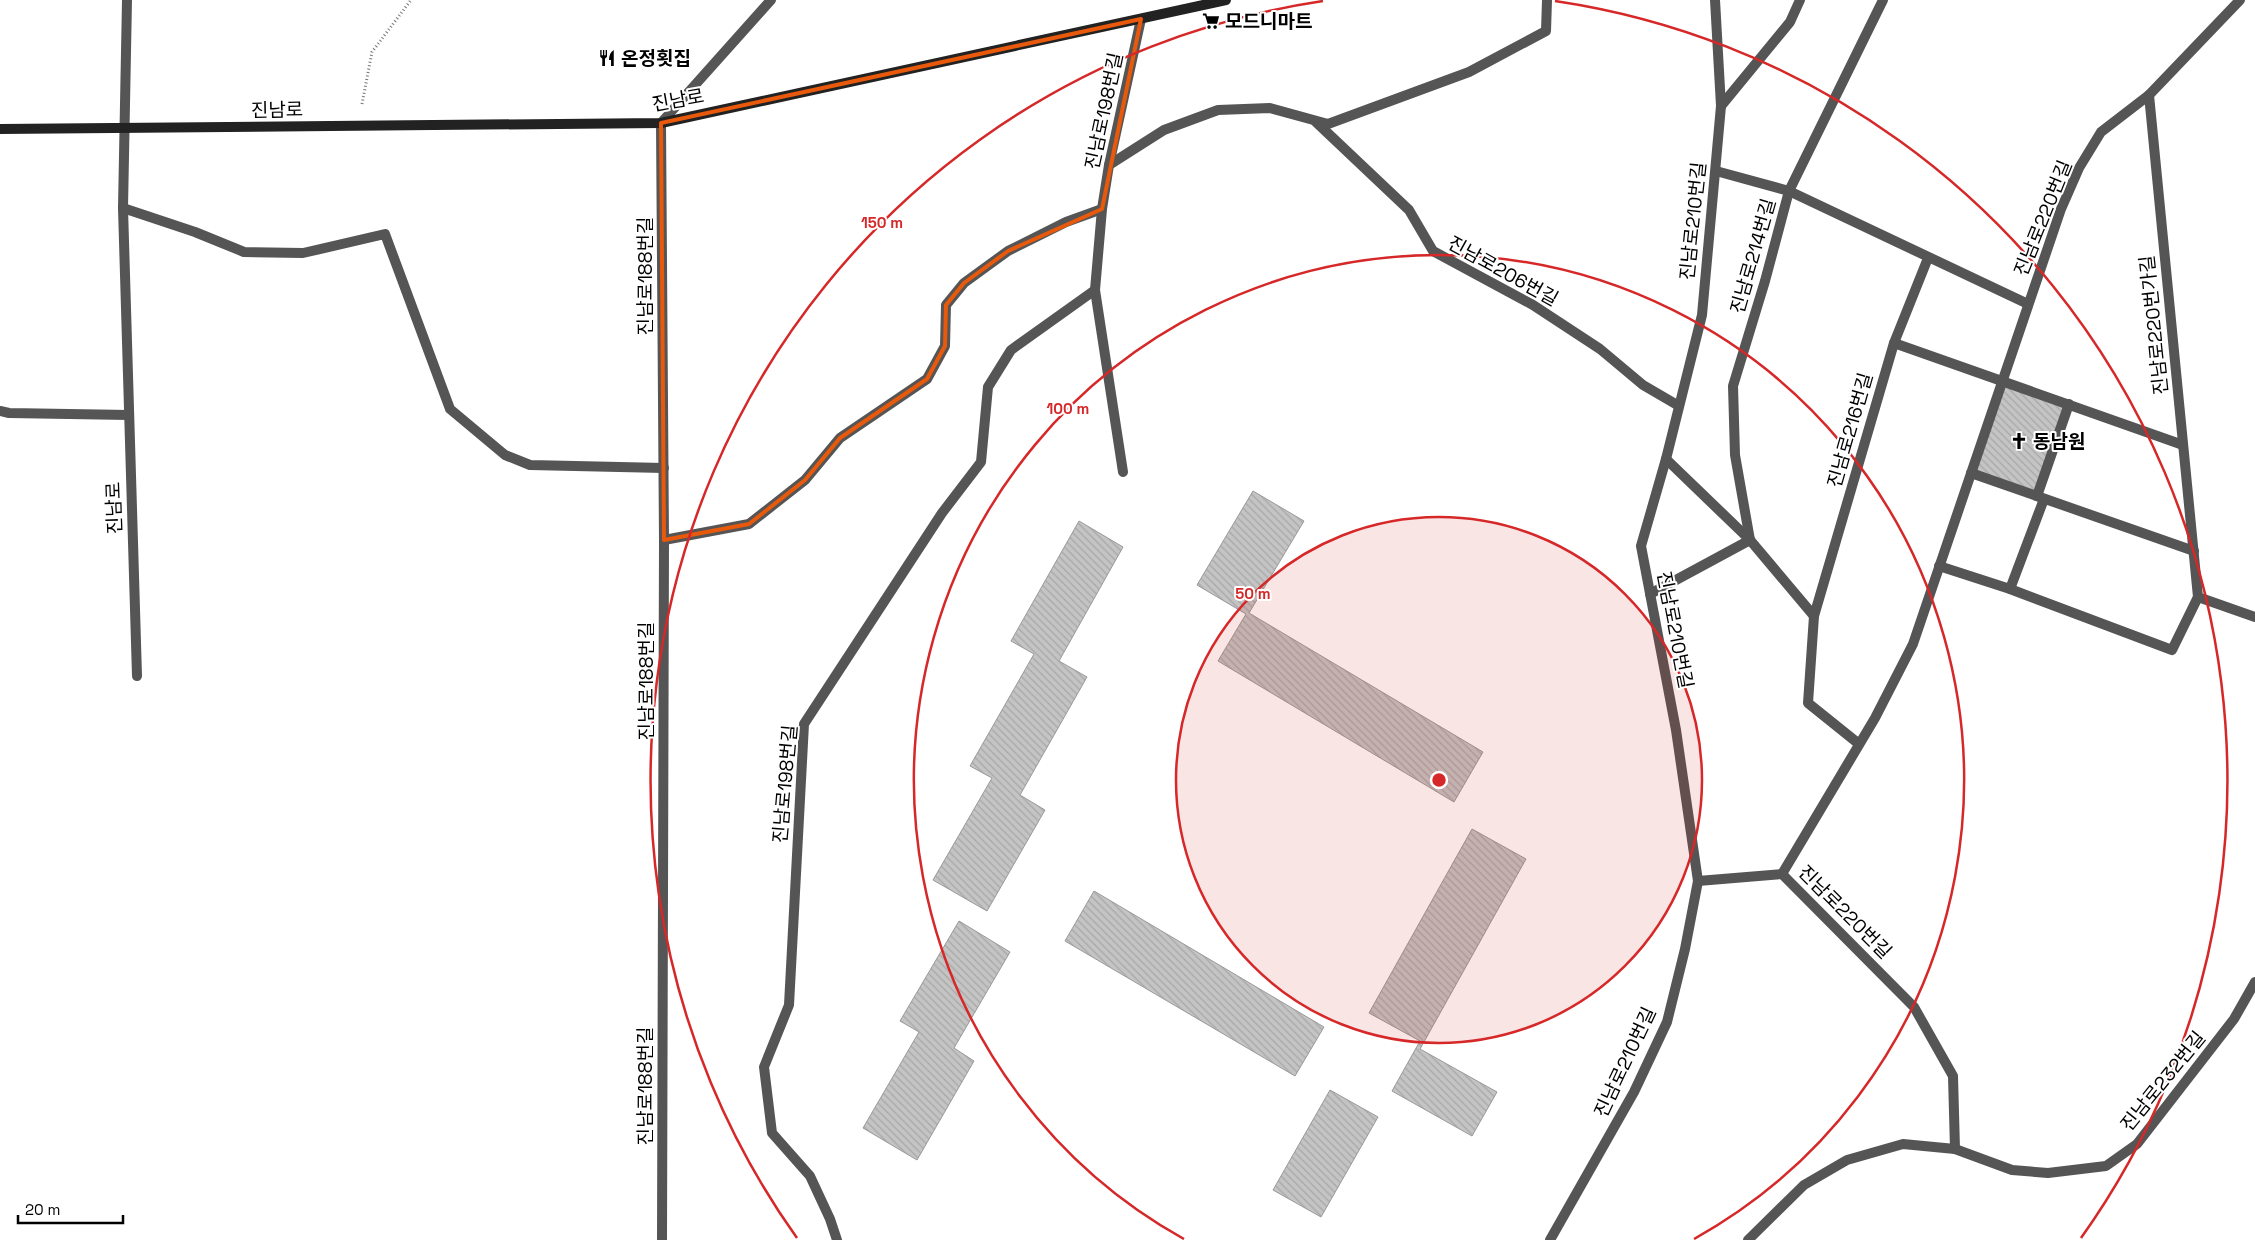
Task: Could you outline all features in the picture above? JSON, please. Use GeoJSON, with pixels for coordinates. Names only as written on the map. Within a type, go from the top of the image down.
{"type":"FeatureCollection","features":[{"type":"Feature","properties":{"kind":"main road","name":"진남로"},"geometry":{"type":"LineString","coordinates":[[0,129],[661,123],[1226,0]]}},
{"type":"Feature","properties":{"kind":"street","name":"진남로"},"geometry":{"type":"LineString","coordinates":[[128,0],[123,208],[137,676]]}},
{"type":"Feature","properties":{"kind":"street"},"geometry":{"type":"LineString","coordinates":[[661,123],[771,0]]}},
{"type":"Feature","properties":{"kind":"street","name":"진남로206번길"},"geometry":{"type":"LineString","coordinates":[[1109,165],[1164,130],[1218,110],[1270,108],[1328,124],[1470,72],[1546,32],[1547,0]]}},
{"type":"Feature","properties":{"kind":"street","name":"진남로210번길"},"geometry":{"type":"LineString","coordinates":[[1550,1240],[1634,1092],[1667,1022],[1685,950],[1698,881],[1676,730],[1641,546],[1666,459],[1702,314],[1721,106],[1715,0]]}},
{"type":"Feature","properties":{"kind":"street"},"geometry":{"type":"LineString","coordinates":[[1721,106],[1790,22],[1800,0]]}},
{"type":"Feature","properties":{"kind":"street","name":"진남로214번길"},"geometry":{"type":"LineString","coordinates":[[1750,540],[1735,454],[1733,386],[1790,191],[1884,0]]}},
{"type":"Feature","properties":{"kind":"street","name":"진남로220번길"},"geometry":{"type":"LineString","coordinates":[[1955,1149],[1953,1076],[1914,1007],[1782,874],[1875,718],[1912,644],[2061,209],[2079,168],[2101,132],[2149,96],[2240,0]]}},
{"type":"Feature","properties":{"kind":"street","name":"진남로198번길"},"geometry":{"type":"LineString","coordinates":[[1123,472],[1095,290],[1102,209],[1109,165],[1141,19]]}},
{"type":"Feature","properties":{"kind":"street","name":"진남로220번가길"},"geometry":{"type":"LineString","coordinates":[[2149,96],[2198,596]]}},
{"type":"Feature","properties":{"kind":"street","name":"진남로206번길"},"geometry":{"type":"LineString","coordinates":[[1314,120],[1409,210],[1433,251],[1532,305],[1600,350],[1643,385],[1679,406]]}},
{"type":"Feature","properties":{"kind":"street","name":"진남로188번길"},"geometry":{"type":"LineString","coordinates":[[661,123],[664,468],[662,1240]]}},
{"type":"Feature","properties":{"kind":"street"},"geometry":{"type":"LineString","coordinates":[[1716,171],[1790,191],[2028,304]]}},
{"type":"Feature","properties":{"kind":"street"},"geometry":{"type":"LineString","coordinates":[[123,208],[195,232],[244,252],[303,253],[385,234],[450,410],[505,455],[530,465],[664,468]]}},
{"type":"Feature","properties":{"kind":"street"},"geometry":{"type":"LineString","coordinates":[[664,540],[748,524],[805,480],[840,438],[927,379],[945,346],[946,305],[964,283],[1008,251],[1066,222],[1102,209]]}},
{"type":"Feature","properties":{"kind":"street","name":"진남로216번길"},"geometry":{"type":"LineString","coordinates":[[1859,744],[1808,703],[1814,616],[1894,343],[1928,258]]}},
{"type":"Feature","properties":{"kind":"street","name":"진남로198번길"},"geometry":{"type":"LineString","coordinates":[[837,1240],[830,1219],[810,1176],[772,1133],[764,1067],[789,1005],[804,724],[942,513],[981,462],[988,387],[1011,350],[1095,290]]}},
{"type":"Feature","properties":{"kind":"street"},"geometry":{"type":"LineString","coordinates":[[1894,343],[2184,444]]}},
{"type":"Feature","properties":{"kind":"street"},"geometry":{"type":"LineString","coordinates":[[2010,589],[2069,404]]}},
{"type":"Feature","properties":{"kind":"street"},"geometry":{"type":"LineString","coordinates":[[0,411],[9,413],[129,414]]}},
{"type":"Feature","properties":{"kind":"street"},"geometry":{"type":"LineString","coordinates":[[1666,459],[1750,540],[1814,616]]}},
{"type":"Feature","properties":{"kind":"street"},"geometry":{"type":"LineString","coordinates":[[1971,473],[2194,551]]}},
{"type":"Feature","properties":{"kind":"street"},"geometry":{"type":"LineString","coordinates":[[1650,594],[1750,540]]}},
{"type":"Feature","properties":{"kind":"street"},"geometry":{"type":"LineString","coordinates":[[1939,566],[2010,589],[2172,650],[2198,596],[2255,617]]}},
{"type":"Feature","properties":{"kind":"street"},"geometry":{"type":"LineString","coordinates":[[1698,881],[1782,874]]}},
{"type":"Feature","properties":{"kind":"street","name":"진남로232번길"},"geometry":{"type":"LineString","coordinates":[[1748,1240],[1804,1185],[1847,1160],[1903,1144],[1955,1149],[2012,1170],[2048,1173],[2106,1166],[2137,1144],[2234,1020],[2255,982]]}},
{"type":"Feature","properties":{"kind":"path"},"geometry":{"type":"LineString","coordinates":[[358,126],[372,52],[410,0]]}},
{"type":"Feature","properties":{"kind":"highlighted area"},"geometry":{"type":"Polygon","coordinates":[[[1141,19],[1102,209],[1008,251],[964,283],[946,305],[945,346],[927,379],[840,438],[805,480],[749,524],[664,540],[661,123],[1141,19]]]}},
{"type":"Feature","properties":{"kind":"building","name":"동남원"},"geometry":{"type":"Polygon","coordinates":[[[2004,383],[2066,409],[2035,495],[1972,473],[2004,383]]]}},
{"type":"Feature","properties":{"kind":"building"},"geometry":{"type":"Polygon","coordinates":[[[1253,491],[1304,521],[1249,613],[1483,752],[1454,802],[1218,661],[1246,614],[1197,585],[1253,491]]]}},
{"type":"Feature","properties":{"kind":"building"},"geometry":{"type":"Polygon","coordinates":[[[1079,521],[1123,547],[1059,661],[1087,677],[1020,795],[1045,810],[987,911],[933,880],[992,778],[970,766],[1034,654],[1011,641],[1079,521]]]}},
{"type":"Feature","properties":{"kind":"building"},"geometry":{"type":"Polygon","coordinates":[[[1472,829],[1526,859],[1420,1049],[1497,1092],[1472,1136],[1392,1091],[1420,1041],[1369,1013],[1472,829]]]}},
{"type":"Feature","properties":{"kind":"building"},"geometry":{"type":"Polygon","coordinates":[[[1094,891],[1324,1027],[1295,1076],[1065,941],[1094,891]]]}},
{"type":"Feature","properties":{"kind":"building"},"geometry":{"type":"Polygon","coordinates":[[[959,921],[1010,952],[954,1048],[974,1061],[917,1160],[863,1128],[919,1032],[900,1021],[959,921]]]}},
{"type":"Feature","properties":{"kind":"building"},"geometry":{"type":"Polygon","coordinates":[[[1330,1090],[1378,1117],[1321,1217],[1273,1190],[1330,1090]]]}},
{"type":"Feature","properties":{"kind":"place","name":"모드니마트"},"geometry":{"type":"Point","coordinates":[1211,21]}},
{"type":"Feature","properties":{"kind":"place","name":"온정횟집"},"geometry":{"type":"Point","coordinates":[607,58]}},
{"type":"Feature","properties":{"kind":"place","name":"동남원"},"geometry":{"type":"Point","coordinates":[2019,441]}}]}
